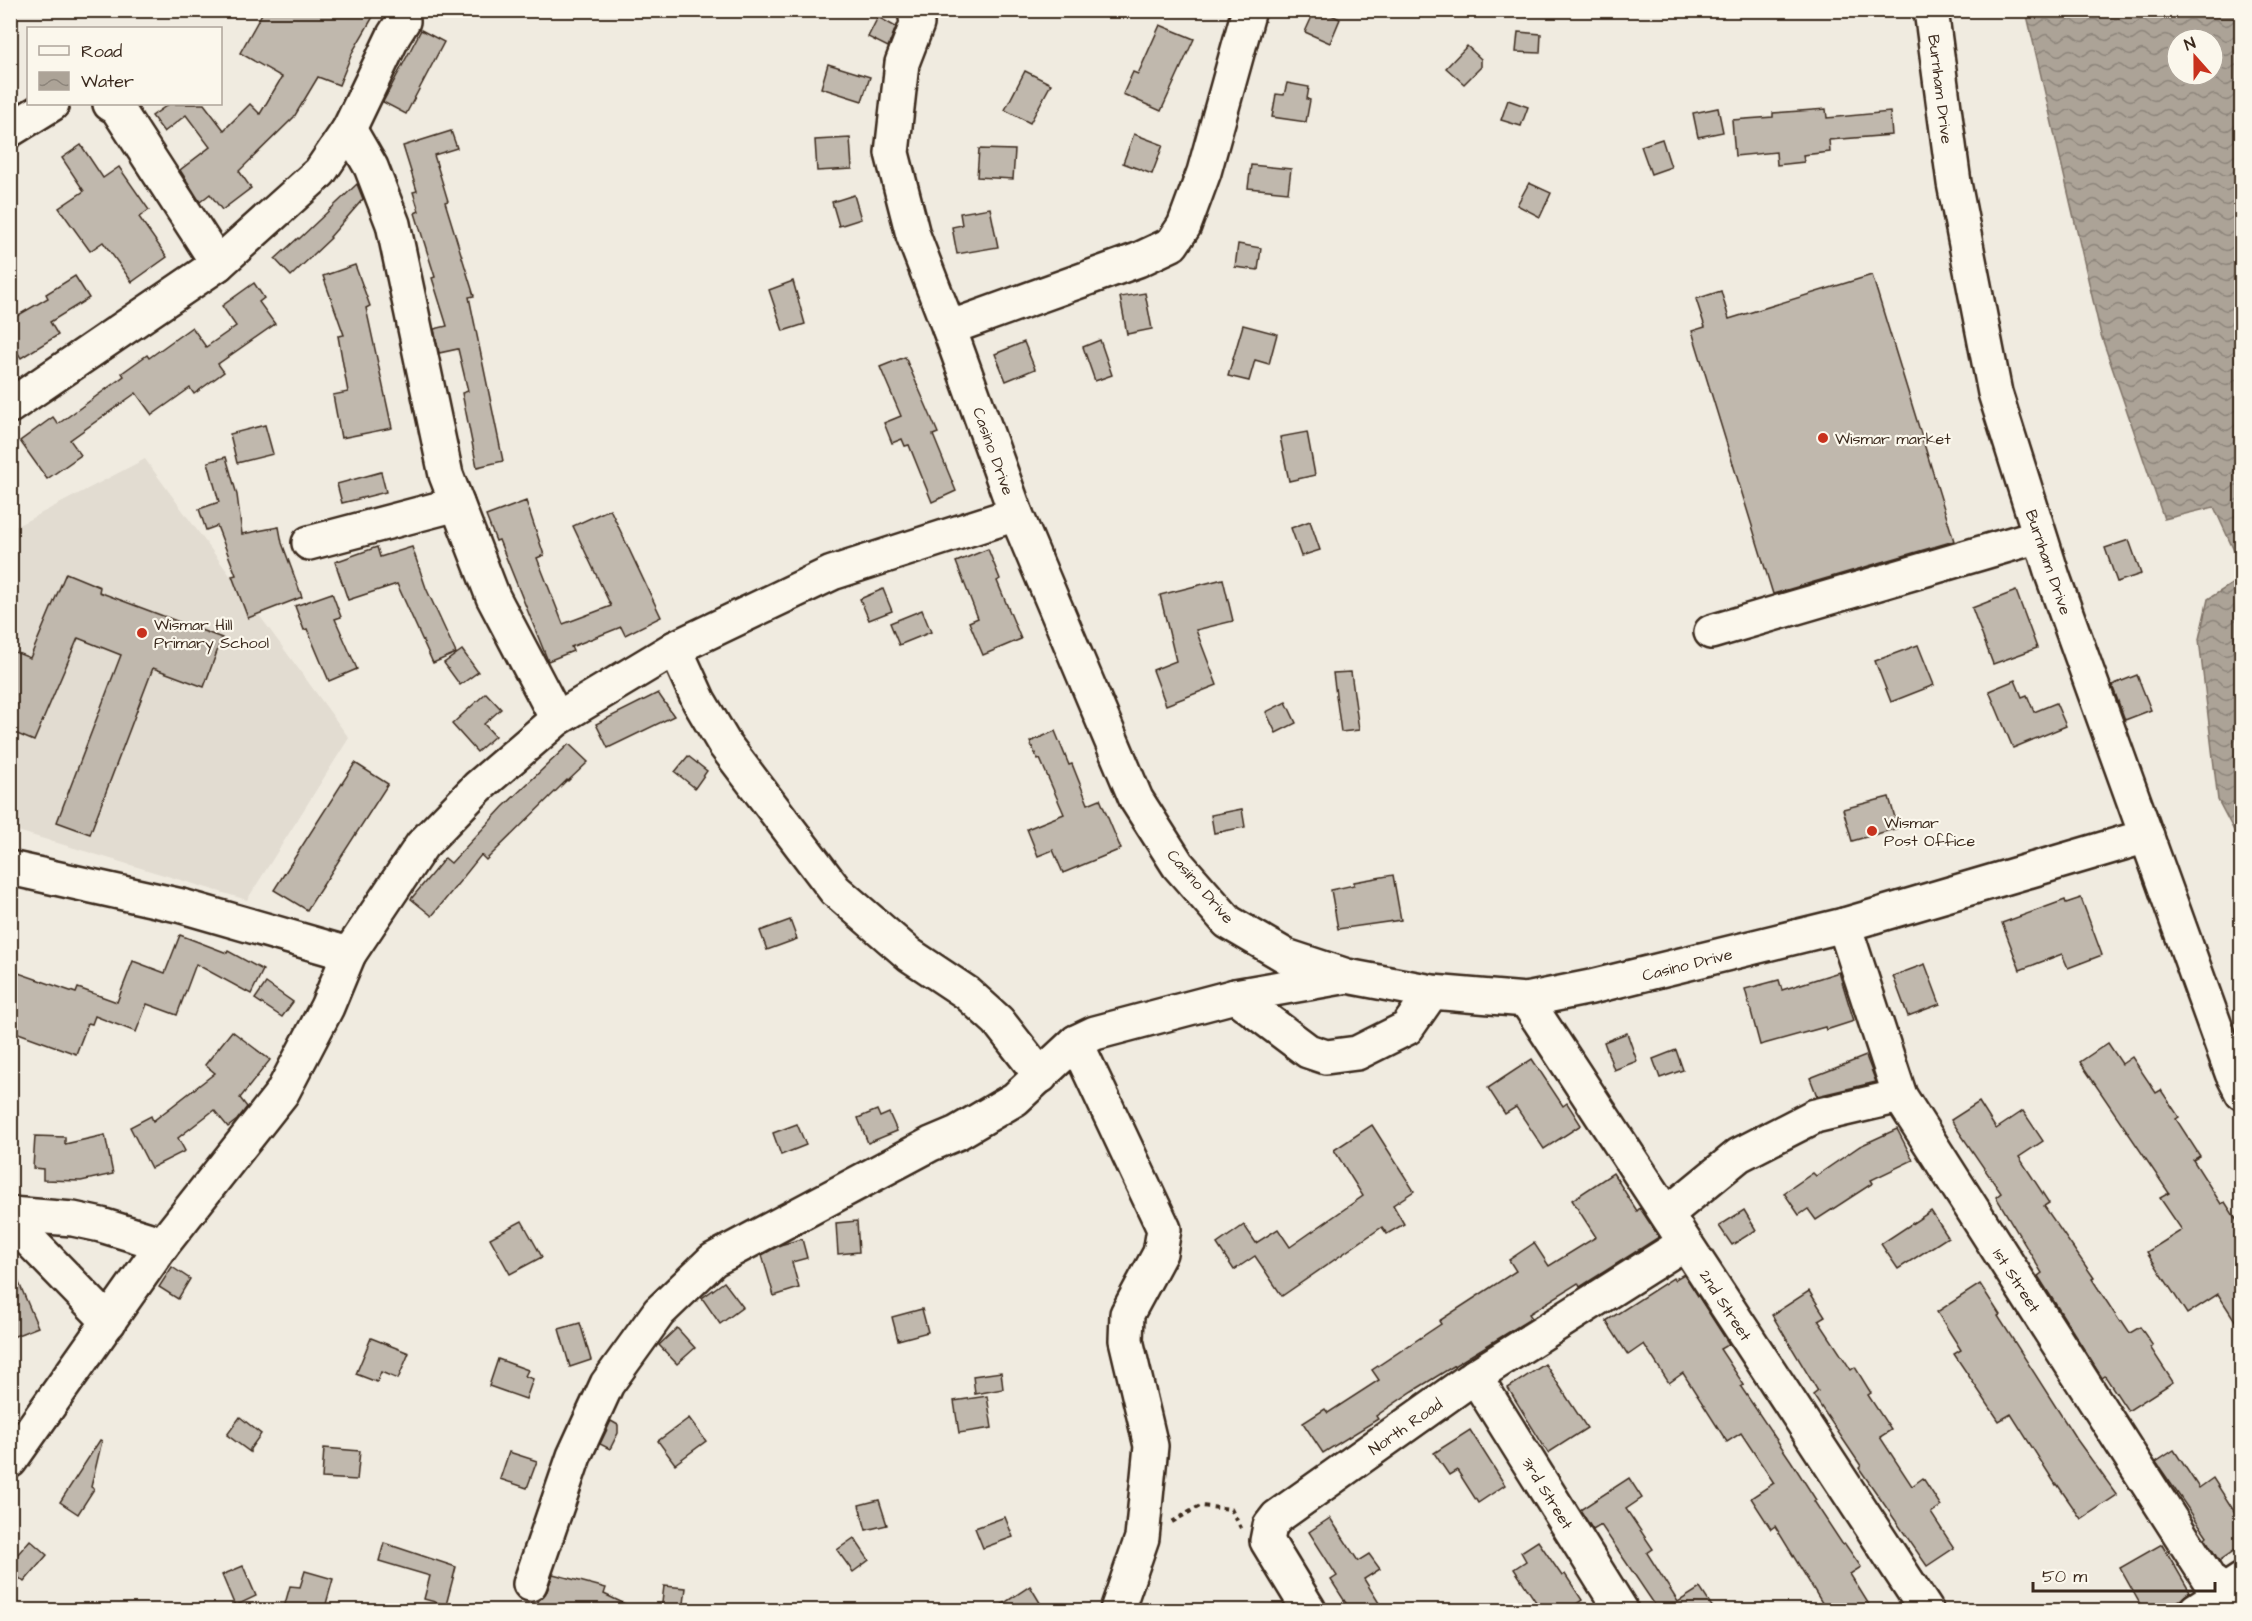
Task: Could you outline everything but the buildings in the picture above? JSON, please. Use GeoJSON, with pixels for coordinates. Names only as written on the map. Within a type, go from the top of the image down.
{"type":"FeatureCollection","features":[{"type":"Feature","properties":{"kind":"street","name":"Casino Drive"},"geometry":{"type":"LineString","coordinates":[[915,10],[917,24],[902,63],[892,153],[913,235],[1016,513],[1136,799],[1178,865],[1228,922],[1287,956],[1347,976],[1432,992],[1526,1000],[1591,987],[1844,925],[2147,836]]}},
{"type":"Feature","properties":{"kind":"street"},"geometry":{"type":"LineString","coordinates":[[949,328],[1138,260],[1172,244],[1184,226],[1204,172],[1249,10]]}},
{"type":"Feature","properties":{"kind":"street","name":"Burnham Drive"},"geometry":{"type":"LineString","coordinates":[[1931,10],[1954,183],[1995,393],[2039,536],[2241,1093]]}},
{"type":"Feature","properties":{"kind":"street"},"geometry":{"type":"LineString","coordinates":[[10,406],[218,264],[320,172],[349,129],[403,21]]}},
{"type":"Feature","properties":{"kind":"street"},"geometry":{"type":"LineString","coordinates":[[10,130],[50,105]]}},
{"type":"Feature","properties":{"kind":"street"},"geometry":{"type":"LineString","coordinates":[[112,105],[117,108],[218,264]]}},
{"type":"Feature","properties":{"kind":"street"},"geometry":{"type":"LineString","coordinates":[[349,129],[371,167],[393,224],[446,475],[493,597],[557,719]]}},
{"type":"Feature","properties":{"kind":"street"},"geometry":{"type":"LineString","coordinates":[[309,543],[457,504]]}},
{"type":"Feature","properties":{"kind":"street"},"geometry":{"type":"LineString","coordinates":[[10,1461],[163,1244],[282,1093],[327,1007],[349,954],[422,845],[478,787],[557,719],[675,648],[710,630],[832,573],[1016,513]]}},
{"type":"Feature","properties":{"kind":"street"},"geometry":{"type":"LineString","coordinates":[[1711,632],[2039,536]]}},
{"type":"Feature","properties":{"kind":"street"},"geometry":{"type":"LineString","coordinates":[[675,648],[699,701],[725,745],[835,890],[910,955],[967,993],[998,1021],[1041,1076]]}},
{"type":"Feature","properties":{"kind":"street"},"geometry":{"type":"LineString","coordinates":[[10,868],[182,906],[349,954]]}},
{"type":"Feature","properties":{"kind":"street","name":"1st Street"},"geometry":{"type":"LineString","coordinates":[[1844,925],[1900,1096],[2210,1581],[2234,1594]]}},
{"type":"Feature","properties":{"kind":"street"},"geometry":{"type":"LineString","coordinates":[[530,1584],[574,1456],[607,1384],[659,1312],[713,1260],[931,1144],[957,1134],[1016,1099],[1076,1042],[1095,1033],[1235,996],[1347,976]]}},
{"type":"Feature","properties":{"kind":"street"},"geometry":{"type":"LineString","coordinates":[[1235,996],[1308,1051],[1326,1057],[1357,1053],[1407,1028],[1432,992]]}},
{"type":"Feature","properties":{"kind":"street","name":"2nd Street"},"geometry":{"type":"LineString","coordinates":[[1526,1000],[1926,1611]]}},
{"type":"Feature","properties":{"kind":"street"},"geometry":{"type":"LineString","coordinates":[[1076,1042],[1164,1229],[1160,1253],[1127,1314],[1126,1340],[1151,1446],[1142,1538],[1117,1611]]}},
{"type":"Feature","properties":{"kind":"street"},"geometry":{"type":"LineString","coordinates":[[1667,1214],[1739,1155],[1815,1116],[1900,1096]]}},
{"type":"Feature","properties":{"kind":"street"},"geometry":{"type":"LineString","coordinates":[[10,1214],[73,1219],[163,1244]]}},
{"type":"Feature","properties":{"kind":"street"},"geometry":{"type":"LineString","coordinates":[[10,1220],[109,1322]]}},
{"type":"Feature","properties":{"kind":"street","name":"North Road"},"geometry":{"type":"LineString","coordinates":[[1267,1541],[1270,1526],[1277,1517],[1475,1376],[1685,1243]]}},
{"type":"Feature","properties":{"kind":"street","name":"3rd Street"},"geometry":{"type":"LineString","coordinates":[[1475,1376],[1621,1611]]}},
{"type":"Feature","properties":{"kind":"street"},"geometry":{"type":"LineString","coordinates":[[1267,1541],[1309,1611]]}},
{"type":"Feature","properties":{"kind":"street"},"geometry":{"type":"LineString","coordinates":[[2196,1611],[2234,1594]]}},
{"type":"Feature","properties":{"kind":"path"},"geometry":{"type":"LineString","coordinates":[[1142,1538],[1200,1506],[1231,1509],[1242,1530],[1251,1538],[1267,1541]]}},
{"type":"Feature","properties":{"kind":"shaded area","name":"Wismar Hill Primary School"},"geometry":{"type":"Polygon","coordinates":[[[145,459],[349,738],[247,900],[11,829],[11,529],[145,459]]]}},
{"type":"Feature","properties":{"kind":"water"},"geometry":{"type":"Polygon","coordinates":[[[2026,11],[2241,11],[2241,566],[2214,507],[2164,519],[2101,335],[2026,11]]]}},
{"type":"Feature","properties":{"kind":"water"},"geometry":{"type":"Polygon","coordinates":[[[2241,578],[2241,844],[2218,800],[2199,639],[2208,599],[2241,578]]]}},
{"type":"Feature","properties":{"kind":"place","name":"Wismar market"},"geometry":{"type":"Point","coordinates":[1823,438]}},
{"type":"Feature","properties":{"kind":"place","name":"Wismar Hill Primary School"},"geometry":{"type":"Point","coordinates":[142,633]}},
{"type":"Feature","properties":{"kind":"place","name":"Wismar Post Office"},"geometry":{"type":"Point","coordinates":[1872,831]}}]}
